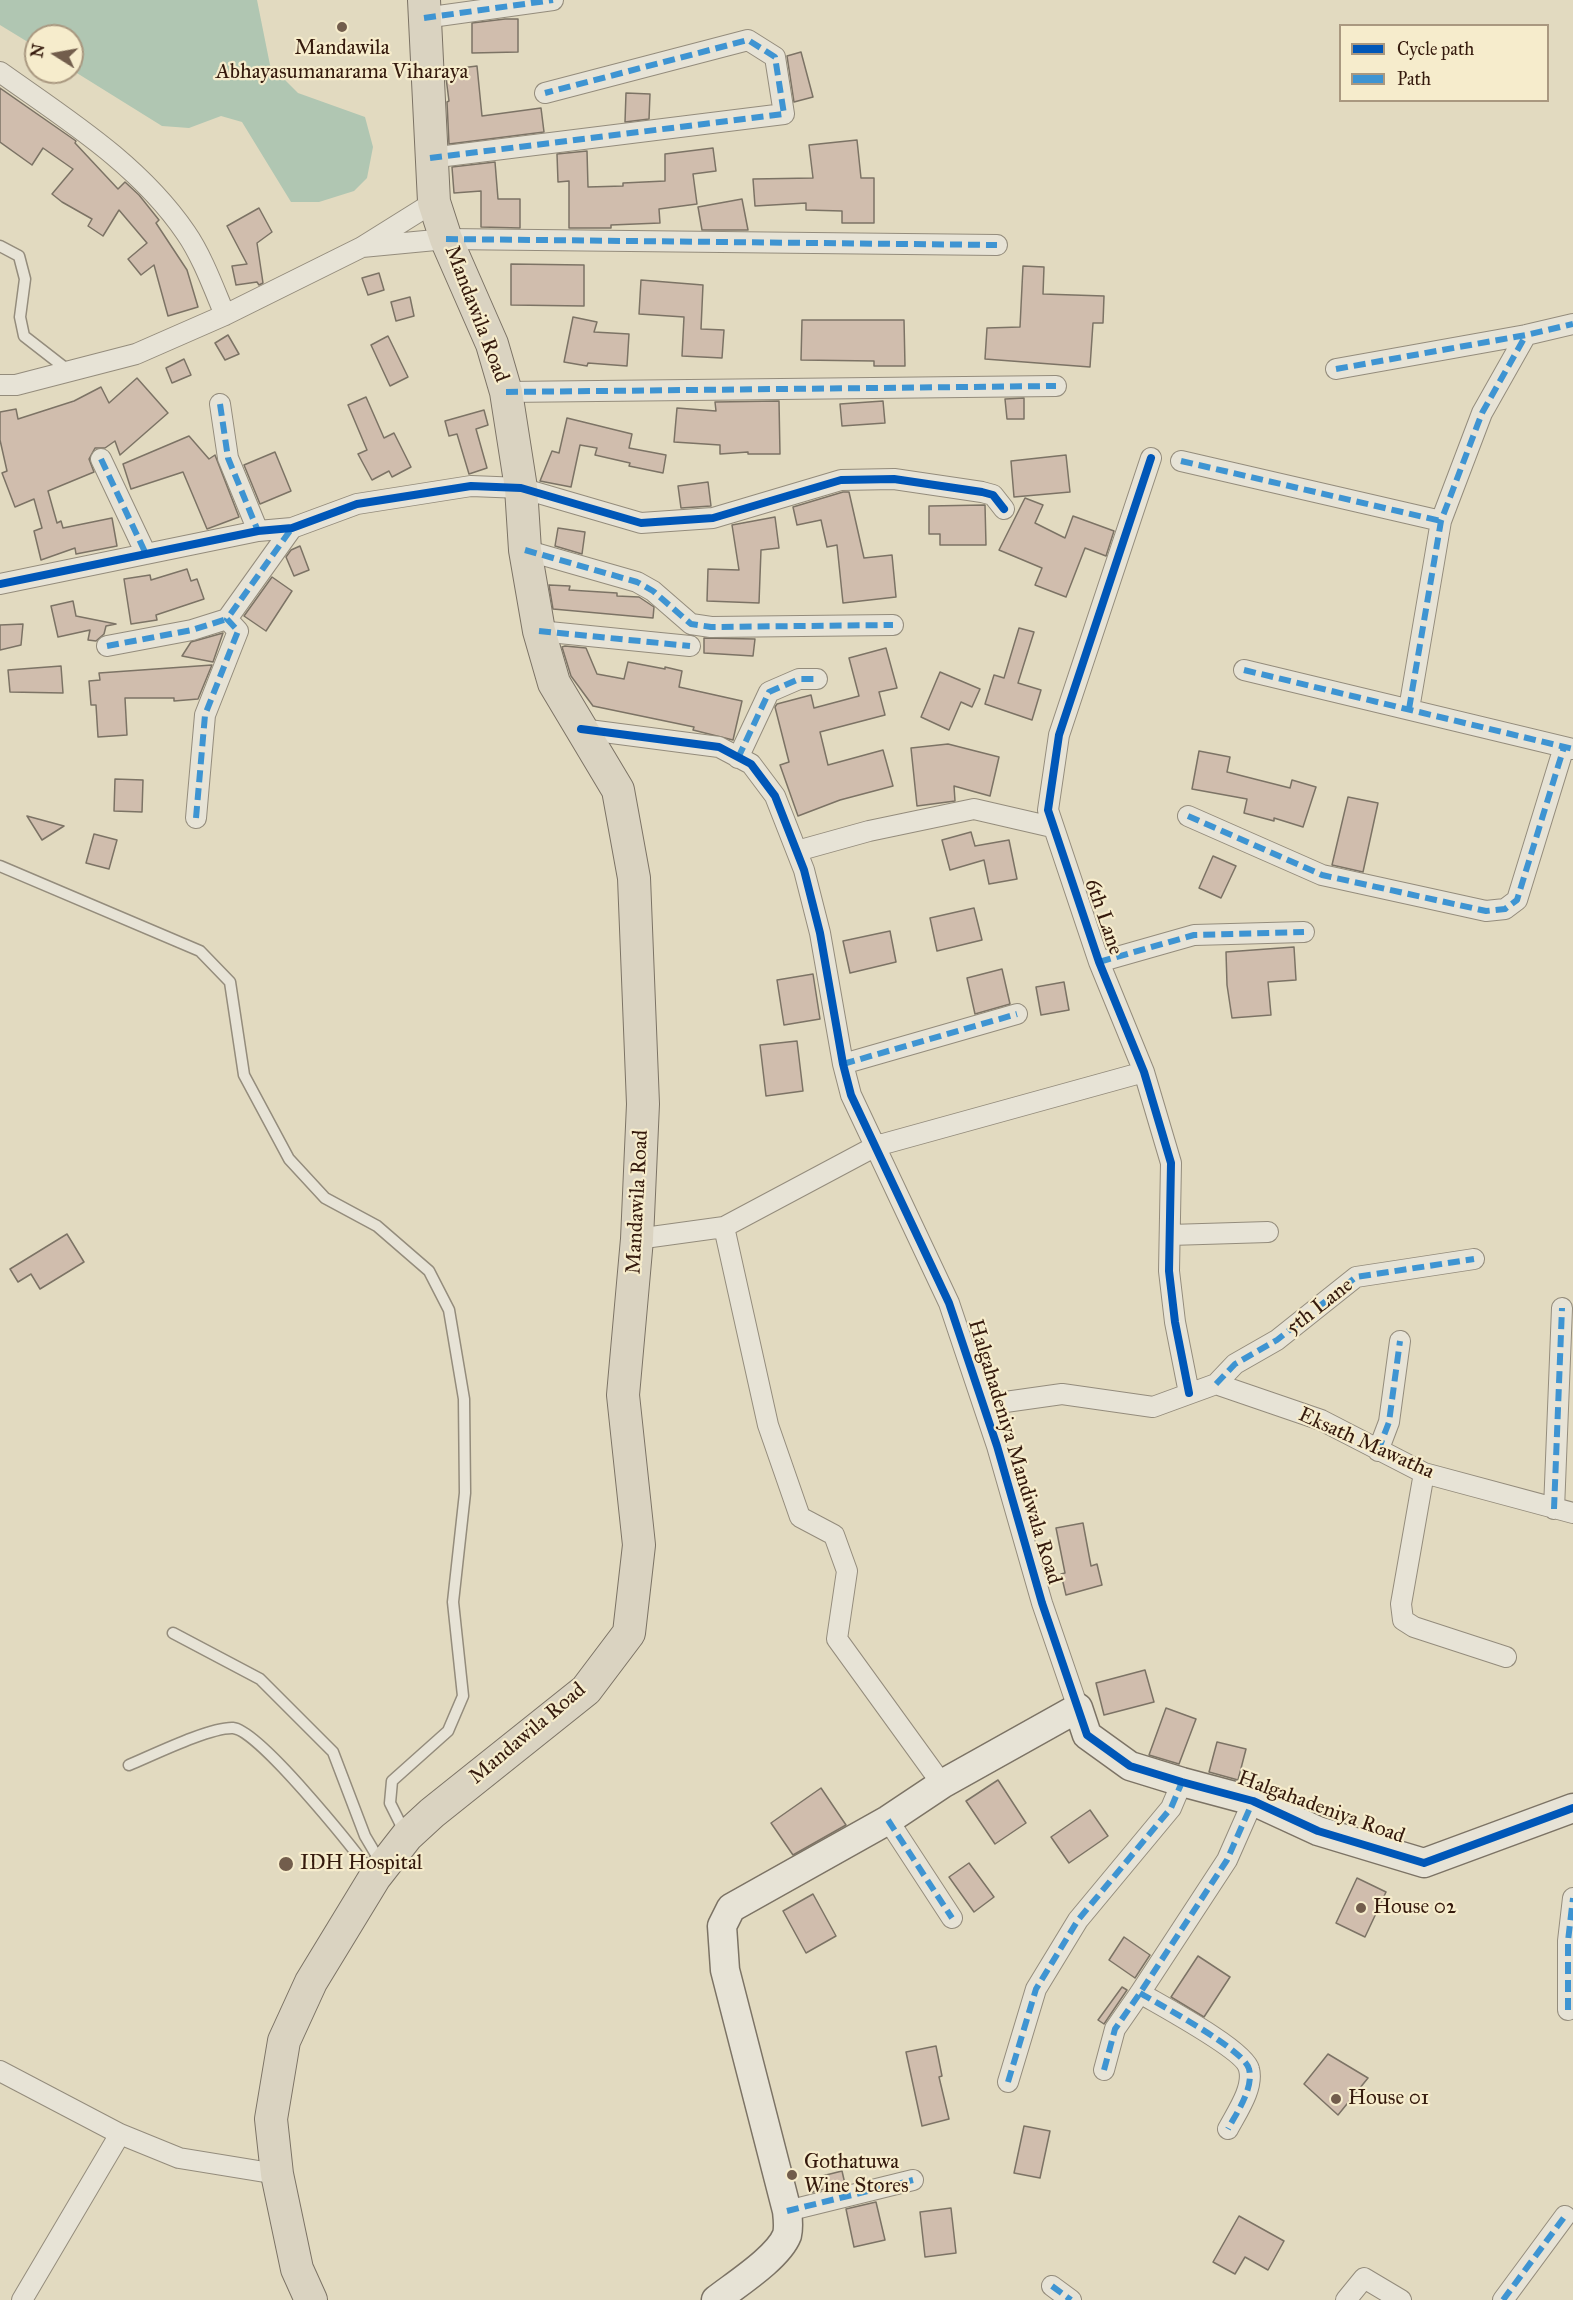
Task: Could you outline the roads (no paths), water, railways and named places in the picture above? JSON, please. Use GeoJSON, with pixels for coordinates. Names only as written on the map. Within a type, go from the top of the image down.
{"type":"FeatureCollection","features":[{"type":"Feature","properties":{"kind":"main road","name":"Mandawila Road"},"geometry":{"type":"LineString","coordinates":[[311,2300],[297,2269],[277,2174],[271,2119],[284,2041],[311,1982],[379,1872],[407,1836],[432,1813],[586,1690],[629,1633],[639,1545],[624,1395],[637,1239],[644,1104],[634,878],[618,790],[554,683],[539,631],[525,550],[521,488],[506,392],[492,344],[446,239],[434,202],[424,9]]}},
{"type":"Feature","properties":{"kind":"street"},"geometry":{"type":"LineString","coordinates":[[424,9],[553,0]]}},
{"type":"Feature","properties":{"kind":"street"},"geometry":{"type":"LineString","coordinates":[[430,158],[784,114],[776,57],[748,40],[545,93]]}},
{"type":"Feature","properties":{"kind":"street"},"geometry":{"type":"LineString","coordinates":[[0,72],[90,136],[145,184],[186,233],[225,315]]}},
{"type":"Feature","properties":{"kind":"street"},"geometry":{"type":"LineString","coordinates":[[0,385],[16,385],[136,354],[225,315],[362,247],[434,202]]}},
{"type":"Feature","properties":{"kind":"street"},"geometry":{"type":"LineString","coordinates":[[362,247],[446,239],[997,245]]}},
{"type":"Feature","properties":{"kind":"street"},"geometry":{"type":"LineString","coordinates":[[1336,369],[1526,335],[1573,324]]}},
{"type":"Feature","properties":{"kind":"street"},"geometry":{"type":"LineString","coordinates":[[1409,709],[1441,521],[1482,413],[1526,335]]}},
{"type":"Feature","properties":{"kind":"street"},"geometry":{"type":"LineString","coordinates":[[506,392],[1056,386]]}},
{"type":"Feature","properties":{"kind":"street"},"geometry":{"type":"LineString","coordinates":[[220,404],[228,458],[258,531]]}},
{"type":"Feature","properties":{"kind":"street","name":"6th Lane"},"geometry":{"type":"LineString","coordinates":[[1151,458],[1059,735],[1048,810],[1099,962],[1144,1072],[1171,1163],[1169,1271],[1189,1393]]}},
{"type":"Feature","properties":{"kind":"street"},"geometry":{"type":"LineString","coordinates":[[101,459],[146,554]]}},
{"type":"Feature","properties":{"kind":"street"},"geometry":{"type":"LineString","coordinates":[[1181,461],[1441,521]]}},
{"type":"Feature","properties":{"kind":"street"},"geometry":{"type":"LineString","coordinates":[[0,584],[258,531],[292,528],[357,504],[471,486],[521,488],[641,523],[713,518],[841,480],[894,479],[982,492],[993,495],[1004,510]]}},
{"type":"Feature","properties":{"kind":"street"},"geometry":{"type":"LineString","coordinates":[[107,646],[192,630],[226,619],[292,528]]}},
{"type":"Feature","properties":{"kind":"street"},"geometry":{"type":"LineString","coordinates":[[525,550],[637,582],[653,591],[691,624],[711,627],[893,625]]}},
{"type":"Feature","properties":{"kind":"street"},"geometry":{"type":"LineString","coordinates":[[196,818],[205,715],[238,631],[226,619]]}},
{"type":"Feature","properties":{"kind":"street"},"geometry":{"type":"LineString","coordinates":[[539,631],[690,646]]}},
{"type":"Feature","properties":{"kind":"street"},"geometry":{"type":"LineString","coordinates":[[1188,816],[1322,875],[1486,910],[1505,909],[1517,900],[1569,748],[1244,670]]}},
{"type":"Feature","properties":{"kind":"street"},"geometry":{"type":"LineString","coordinates":[[738,758],[769,692],[799,679],[817,679]]}},
{"type":"Feature","properties":{"kind":"street","name":"Halgahadeniya Mandiwala Road"},"geometry":{"type":"LineString","coordinates":[[581,729],[720,747],[751,765],[775,796],[804,870],[820,933],[843,1064],[851,1095],[949,1303],[1004,1466],[1042,1603],[1078,1708]]}},
{"type":"Feature","properties":{"kind":"street"},"geometry":{"type":"LineString","coordinates":[[797,851],[869,831],[974,809],[1052,827]]}},
{"type":"Feature","properties":{"kind":"street"},"geometry":{"type":"LineString","coordinates":[[1099,962],[1194,935],[1304,932]]}},
{"type":"Feature","properties":{"kind":"street"},"geometry":{"type":"LineString","coordinates":[[843,1064],[1017,1014]]}},
{"type":"Feature","properties":{"kind":"street"},"geometry":{"type":"LineString","coordinates":[[637,1239],[724,1227],[876,1146],[1144,1072]]}},
{"type":"Feature","properties":{"kind":"street"},"geometry":{"type":"LineString","coordinates":[[724,1227],[768,1425],[800,1517],[834,1535],[847,1571],[837,1639],[942,1784]]}},
{"type":"Feature","properties":{"kind":"street"},"geometry":{"type":"LineString","coordinates":[[1170,1235],[1268,1232]]}},
{"type":"Feature","properties":{"kind":"street","name":"5th Lane"},"geometry":{"type":"LineString","coordinates":[[1216,1384],[1235,1364],[1277,1340],[1356,1277],[1474,1259]]}},
{"type":"Feature","properties":{"kind":"street"},"geometry":{"type":"LineString","coordinates":[[1562,1308],[1564,1511]]}},
{"type":"Feature","properties":{"kind":"street"},"geometry":{"type":"LineString","coordinates":[[1378,1451],[1389,1422],[1400,1341]]}},
{"type":"Feature","properties":{"kind":"street"},"geometry":{"type":"LineString","coordinates":[[984,1405],[1062,1394],[1153,1407],[1216,1384]]}},
{"type":"Feature","properties":{"kind":"street","name":"Eksath Mawatha"},"geometry":{"type":"LineString","coordinates":[[1216,1384],[1321,1420],[1424,1473],[1564,1511]]}},
{"type":"Feature","properties":{"kind":"street"},"geometry":{"type":"LineString","coordinates":[[1424,1473],[1401,1604],[1403,1620],[1414,1627],[1506,1657]]}},
{"type":"Feature","properties":{"kind":"street"},"geometry":{"type":"LineString","coordinates":[[719,2299],[776,2253],[786,2237],[789,2224],[725,1971],[722,1926],[731,1908],[888,1820],[942,1784],[1078,1708]]}},
{"type":"Feature","properties":{"kind":"street","name":"Halgahadeniya Road"},"geometry":{"type":"LineString","coordinates":[[1078,1708],[1087,1735],[1130,1766],[1253,1801],[1318,1831],[1424,1863],[1573,1808]]}},
{"type":"Feature","properties":{"kind":"street"},"geometry":{"type":"LineString","coordinates":[[1008,2082],[1036,1989],[1078,1920],[1172,1808],[1182,1782]]}},
{"type":"Feature","properties":{"kind":"street"},"geometry":{"type":"LineString","coordinates":[[1104,2070],[1115,2029],[1227,1860],[1253,1801]]}},
{"type":"Feature","properties":{"kind":"street"},"geometry":{"type":"LineString","coordinates":[[888,1820],[952,1918]]}},
{"type":"Feature","properties":{"kind":"street"},"geometry":{"type":"LineString","coordinates":[[1568,2010],[1568,1941],[1573,1898]]}},
{"type":"Feature","properties":{"kind":"street"},"geometry":{"type":"LineString","coordinates":[[1140,1993],[1237,2051],[1250,2067],[1249,2085],[1228,2129]]}},
{"type":"Feature","properties":{"kind":"street"},"geometry":{"type":"LineString","coordinates":[[0,2071],[120,2134],[179,2158],[277,2174]]}},
{"type":"Feature","properties":{"kind":"street"},"geometry":{"type":"LineString","coordinates":[[22,2300],[120,2134]]}},
{"type":"Feature","properties":{"kind":"street"},"geometry":{"type":"LineString","coordinates":[[787,2211],[913,2180]]}},
{"type":"Feature","properties":{"kind":"street"},"geometry":{"type":"LineString","coordinates":[[1503,2300],[1565,2216]]}},
{"type":"Feature","properties":{"kind":"street"},"geometry":{"type":"LineString","coordinates":[[1346,2300],[1364,2278],[1401,2300]]}},
{"type":"Feature","properties":{"kind":"street"},"geometry":{"type":"LineString","coordinates":[[1052,2286],[1071,2300]]}},
{"type":"Feature","properties":{"kind":"lane"},"geometry":{"type":"LineString","coordinates":[[0,246],[19,256],[25,279],[20,317],[24,336],[70,371]]}},
{"type":"Feature","properties":{"kind":"lane"},"geometry":{"type":"LineString","coordinates":[[0,866],[200,951],[230,982],[244,1076],[289,1159],[325,1198],[377,1226],[429,1271],[449,1310],[464,1399],[465,1493],[453,1602],[464,1696],[448,1731],[392,1782],[390,1803],[407,1836]]}},
{"type":"Feature","properties":{"kind":"lane"},"geometry":{"type":"LineString","coordinates":[[173,1633],[260,1679],[333,1752],[379,1872]]}},
{"type":"Feature","properties":{"kind":"lane"},"geometry":{"type":"LineString","coordinates":[[129,1765],[219,1728],[236,1728],[272,1755],[353,1848],[379,1872]]}},
{"type":"Feature","properties":{"kind":"place","name":"Mandawila Abhayasumanarama Viharaya"},"geometry":{"type":"Point","coordinates":[342,27]}},
{"type":"Feature","properties":{"kind":"place","name":"IDH Hospital"},"geometry":{"type":"Point","coordinates":[286,1864]}},
{"type":"Feature","properties":{"kind":"place","name":"House 02"},"geometry":{"type":"Point","coordinates":[1361,1908]}},
{"type":"Feature","properties":{"kind":"place","name":"House 01"},"geometry":{"type":"Point","coordinates":[1336,2099]}},
{"type":"Feature","properties":{"kind":"place","name":"Gothatuwa Wine Stores"},"geometry":{"type":"Point","coordinates":[792,2175]}}]}
